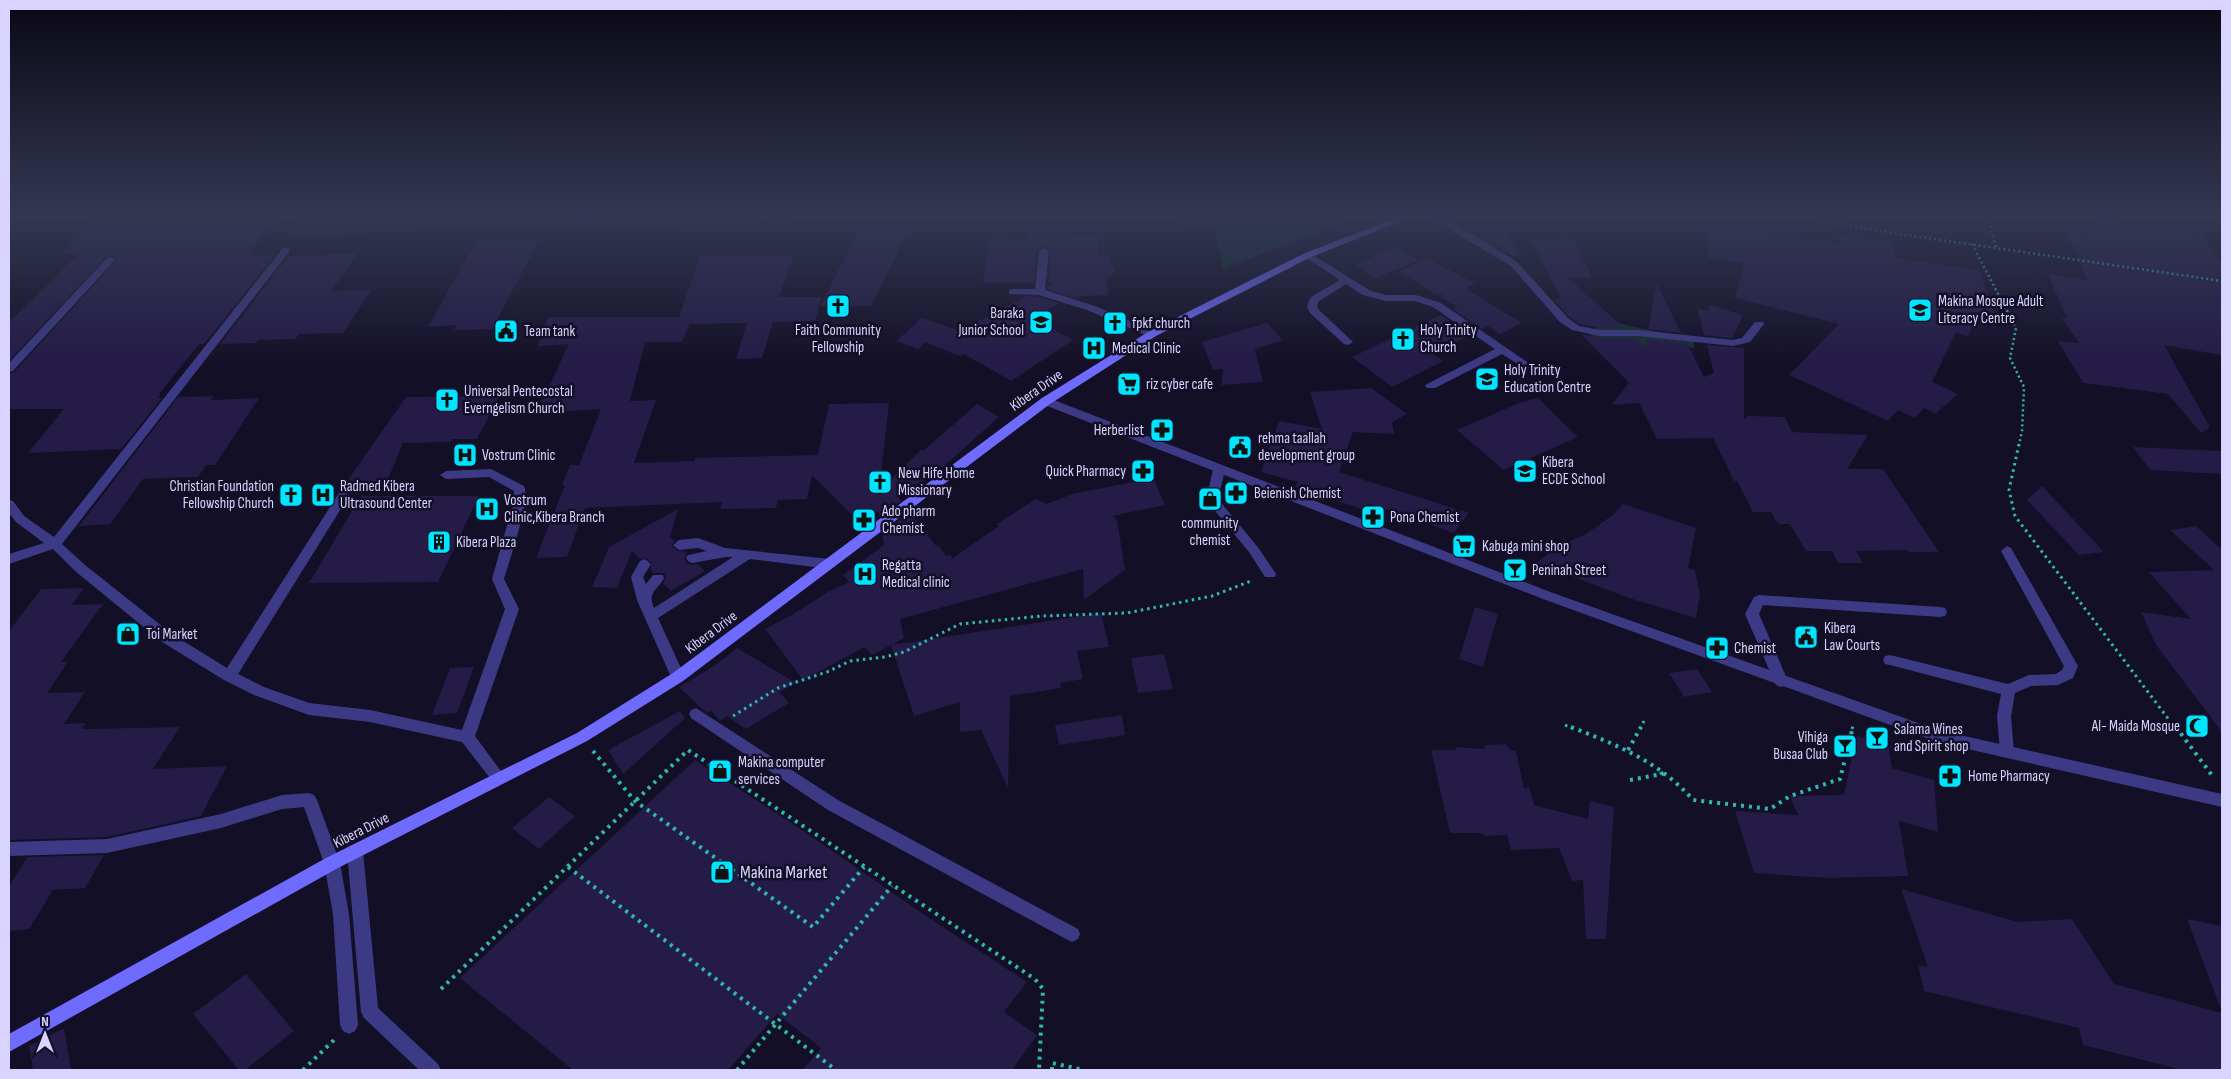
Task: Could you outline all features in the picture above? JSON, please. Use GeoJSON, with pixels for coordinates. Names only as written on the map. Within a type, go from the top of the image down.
{"type":"FeatureCollection","features":[{"type":"Feature","properties":{"kind":"street"},"geometry":{"type":"LineString","coordinates":[[9,370],[104,266]]}},
{"type":"Feature","properties":{"kind":"street"},"geometry":{"type":"LineString","coordinates":[[9,559],[55,544],[273,266]]}},
{"type":"Feature","properties":{"kind":"street"},"geometry":{"type":"LineString","coordinates":[[1040,292],[1043,266]]}},
{"type":"Feature","properties":{"kind":"street","name":"Kibera Drive"},"geometry":{"type":"LineString","coordinates":[[9,1043],[332,863],[582,737],[678,677],[1046,401],[1152,334],[1286,266]]}},
{"type":"Feature","properties":{"kind":"street"},"geometry":{"type":"LineString","coordinates":[[1325,266],[1376,297],[1416,298],[1436,304],[1528,366]]}},
{"type":"Feature","properties":{"kind":"street"},"geometry":{"type":"LineString","coordinates":[[1516,266],[1564,320],[1576,328],[1600,333],[1638,333],[1732,343],[1746,340],[1759,324]]}},
{"type":"Feature","properties":{"kind":"street"},"geometry":{"type":"LineString","coordinates":[[1346,280],[1315,299],[1312,306],[1314,311],[1348,342]]}},
{"type":"Feature","properties":{"kind":"street"},"geometry":{"type":"LineString","coordinates":[[1013,292],[1040,292],[1091,308],[1152,334]]}},
{"type":"Feature","properties":{"kind":"street"},"geometry":{"type":"LineString","coordinates":[[1431,386],[1503,349]]}},
{"type":"Feature","properties":{"kind":"street"},"geometry":{"type":"LineString","coordinates":[[1046,401],[1218,470],[1548,596],[1937,736],[2222,802]]}},
{"type":"Feature","properties":{"kind":"street"},"geometry":{"type":"LineString","coordinates":[[1218,470],[1212,500],[1254,549],[1270,574]]}},
{"type":"Feature","properties":{"kind":"street"},"geometry":{"type":"LineString","coordinates":[[446,475],[491,473],[520,489],[519,504],[498,579],[512,609],[467,737]]}},
{"type":"Feature","properties":{"kind":"street"},"geometry":{"type":"LineString","coordinates":[[229,676],[342,496]]}},
{"type":"Feature","properties":{"kind":"street"},"geometry":{"type":"LineString","coordinates":[[9,504],[20,519],[55,544],[80,568],[167,638],[229,676],[259,691],[309,710],[370,716],[467,737],[498,778]]}},
{"type":"Feature","properties":{"kind":"street"},"geometry":{"type":"LineString","coordinates":[[679,545],[698,543],[726,552],[830,564]]}},
{"type":"Feature","properties":{"kind":"street"},"geometry":{"type":"LineString","coordinates":[[1890,660],[2009,690],[2029,681],[2058,679],[2068,674],[2072,666],[2007,551]]}},
{"type":"Feature","properties":{"kind":"street"},"geometry":{"type":"LineString","coordinates":[[692,558],[726,552]]}},
{"type":"Feature","properties":{"kind":"street"},"geometry":{"type":"LineString","coordinates":[[651,616],[748,555]]}},
{"type":"Feature","properties":{"kind":"street"},"geometry":{"type":"LineString","coordinates":[[645,564],[637,576],[644,600],[678,677]]}},
{"type":"Feature","properties":{"kind":"street"},"geometry":{"type":"LineString","coordinates":[[644,600],[649,586],[658,578]]}},
{"type":"Feature","properties":{"kind":"street"},"geometry":{"type":"LineString","coordinates":[[1781,681],[1752,614],[1759,600],[1940,612]]}},
{"type":"Feature","properties":{"kind":"street"},"geometry":{"type":"LineString","coordinates":[[2007,752],[2004,716],[2009,690]]}},
{"type":"Feature","properties":{"kind":"street"},"geometry":{"type":"LineString","coordinates":[[696,714],[833,805],[1072,934]]}},
{"type":"Feature","properties":{"kind":"street"},"geometry":{"type":"LineString","coordinates":[[9,849],[107,846],[221,821],[261,806],[309,800],[332,863],[341,914],[349,1025]]}},
{"type":"Feature","properties":{"kind":"street"},"geometry":{"type":"LineString","coordinates":[[355,851],[370,1012],[432,1070]]}},
{"type":"Feature","properties":{"kind":"path"},"geometry":{"type":"LineString","coordinates":[[1984,266],[2016,328],[2010,358],[2024,387],[2022,430],[2009,490],[2015,516],[2217,781]]}},
{"type":"Feature","properties":{"kind":"path"},"geometry":{"type":"LineString","coordinates":[[2126,266],[2222,280]]}},
{"type":"Feature","properties":{"kind":"path"},"geometry":{"type":"LineString","coordinates":[[718,727],[778,688],[827,672],[850,661],[885,657],[904,652],[960,624],[1042,616],[1127,613],[1212,596],[1270,574]]}},
{"type":"Feature","properties":{"kind":"path"},"geometry":{"type":"LineString","coordinates":[[1565,724],[1628,750],[1658,766],[1682,785],[1693,800],[1770,809],[1790,796],[1840,779],[1858,708]]}},
{"type":"Feature","properties":{"kind":"path"},"geometry":{"type":"LineString","coordinates":[[1628,750],[1644,721]]}},
{"type":"Feature","properties":{"kind":"path"},"geometry":{"type":"LineString","coordinates":[[582,737],[635,801],[813,927],[864,867]]}},
{"type":"Feature","properties":{"kind":"path"},"geometry":{"type":"LineString","coordinates":[[441,989],[688,750],[1035,979],[1043,989],[1039,1070]]}},
{"type":"Feature","properties":{"kind":"path"},"geometry":{"type":"LineString","coordinates":[[1630,780],[1662,774],[1658,766]]}},
{"type":"Feature","properties":{"kind":"path"},"geometry":{"type":"LineString","coordinates":[[568,867],[836,1070]]}},
{"type":"Feature","properties":{"kind":"path"},"geometry":{"type":"LineString","coordinates":[[738,1070],[892,886]]}},
{"type":"Feature","properties":{"kind":"path"},"geometry":{"type":"LineString","coordinates":[[303,1070],[349,1025]]}},
{"type":"Feature","properties":{"kind":"path"},"geometry":{"type":"LineString","coordinates":[[1052,1070],[1052,1063],[1084,1070]]}},
{"type":"Feature","properties":{"kind":"green space"},"geometry":{"type":"Polygon","coordinates":[[[1618,323],[1694,341],[1694,348],[1653,342],[1652,352],[1616,350],[1584,331],[1618,323]]]}},
{"type":"Feature","properties":{"kind":"building"},"geometry":{"type":"Polygon","coordinates":[[[66,266],[97,266],[9,361],[9,322],[66,266]]]}},
{"type":"Feature","properties":{"kind":"building"},"geometry":{"type":"Polygon","coordinates":[[[111,266],[266,266],[204,344],[199,344],[159,394],[161,394],[158,398],[162,398],[121,449],[28,453],[64,409],[9,409],[9,374],[14,372],[111,266]]]}},
{"type":"Feature","properties":{"kind":"building"},"geometry":{"type":"Polygon","coordinates":[[[281,266],[349,266],[331,291],[371,290],[343,333],[299,334],[295,339],[220,344],[281,266]]]}},
{"type":"Feature","properties":{"kind":"building"},"geometry":{"type":"Polygon","coordinates":[[[462,266],[525,266],[492,329],[454,330],[457,325],[428,327],[462,266]]]}},
{"type":"Feature","properties":{"kind":"building"},"geometry":{"type":"Polygon","coordinates":[[[696,266],[789,266],[779,297],[822,297],[815,321],[773,322],[762,358],[736,359],[747,323],[690,324],[682,342],[645,342],[630,401],[656,400],[634,463],[695,461],[695,458],[818,455],[829,404],[889,403],[879,491],[922,449],[923,451],[977,404],[999,417],[945,465],[898,497],[901,501],[879,517],[878,511],[869,517],[864,511],[853,516],[812,475],[807,499],[778,500],[776,508],[720,509],[722,502],[585,508],[567,557],[536,558],[565,485],[562,485],[570,465],[579,465],[601,409],[542,413],[545,403],[541,403],[569,344],[538,346],[548,317],[679,317],[696,266]]]}},
{"type":"Feature","properties":{"kind":"building"},"geometry":{"type":"Polygon","coordinates":[[[840,266],[891,266],[871,306],[820,306],[840,266]]]}},
{"type":"Feature","properties":{"kind":"building"},"geometry":{"type":"Polygon","coordinates":[[[985,266],[1036,266],[1034,283],[983,283],[985,266]]]}},
{"type":"Feature","properties":{"kind":"building"},"geometry":{"type":"Polygon","coordinates":[[[1050,266],[1113,266],[1116,272],[1107,277],[1108,295],[1071,297],[1047,289],[1047,286],[1054,283],[1048,283],[1050,266]]]}},
{"type":"Feature","properties":{"kind":"building"},"geometry":{"type":"Polygon","coordinates":[[[1358,266],[1404,266],[1375,279],[1358,266]]]}},
{"type":"Feature","properties":{"kind":"building"},"geometry":{"type":"Polygon","coordinates":[[[1410,266],[1442,266],[1475,283],[1466,289],[1522,323],[1500,334],[1488,326],[1482,329],[1453,309],[1457,307],[1442,298],[1443,293],[1437,295],[1399,272],[1410,266]]]}},
{"type":"Feature","properties":{"kind":"building"},"geometry":{"type":"Polygon","coordinates":[[[1544,266],[1587,266],[1592,277],[1568,278],[1624,328],[1600,328],[1580,324],[1569,317],[1554,300],[1561,298],[1544,266]]]}},
{"type":"Feature","properties":{"kind":"building"},"geometry":{"type":"Polygon","coordinates":[[[1743,266],[1953,266],[1979,270],[1997,321],[1975,319],[1968,336],[1956,332],[1932,382],[1958,394],[1935,414],[1924,408],[1915,418],[1898,410],[1888,421],[1789,375],[1839,324],[1735,298],[1743,266]]]}},
{"type":"Feature","properties":{"kind":"building"},"geometry":{"type":"Polygon","coordinates":[[[2081,266],[2222,266],[2222,355],[2164,345],[2210,427],[2201,433],[2168,394],[2083,383],[2058,341],[2079,343],[2062,318],[2067,318],[2048,274],[2087,280],[2081,266]]]}},
{"type":"Feature","properties":{"kind":"building"},"geometry":{"type":"Polygon","coordinates":[[[1657,284],[1681,333],[1648,329],[1657,284]]]}},
{"type":"Feature","properties":{"kind":"building"},"geometry":{"type":"Polygon","coordinates":[[[1027,296],[1039,297],[1059,303],[1033,318],[1073,340],[1011,381],[964,354],[960,356],[925,342],[918,349],[896,341],[922,318],[960,331],[1027,296]]]}},
{"type":"Feature","properties":{"kind":"building"},"geometry":{"type":"Polygon","coordinates":[[[1710,305],[1743,315],[1732,338],[1704,335],[1697,308],[1707,311],[1710,305]]]}},
{"type":"Feature","properties":{"kind":"building","name":"Holy Trinity Church"},"geometry":{"type":"Polygon","coordinates":[[[1441,315],[1470,335],[1433,354],[1443,361],[1392,387],[1352,357],[1441,315]]]}},
{"type":"Feature","properties":{"kind":"building"},"geometry":{"type":"Polygon","coordinates":[[[1267,323],[1283,340],[1255,349],[1263,382],[1221,385],[1223,369],[1213,370],[1202,342],[1267,323]]]}},
{"type":"Feature","properties":{"kind":"building"},"geometry":{"type":"Polygon","coordinates":[[[1581,334],[1600,338],[1635,338],[1645,347],[1647,339],[1687,343],[1704,377],[1714,373],[1707,345],[1744,348],[1744,420],[1748,416],[1785,417],[1792,432],[1868,435],[1847,469],[1883,469],[1939,552],[1908,552],[1907,550],[1856,551],[1863,563],[1838,563],[1832,551],[1806,551],[1790,524],[1778,524],[1771,512],[1753,512],[1737,481],[1734,481],[1713,438],[1657,439],[1639,403],[1611,405],[1629,383],[1581,334]]]}},
{"type":"Feature","properties":{"kind":"building"},"geometry":{"type":"Polygon","coordinates":[[[1371,388],[1407,414],[1392,422],[1394,434],[1353,432],[1339,472],[1469,513],[1454,533],[1367,503],[1368,511],[1295,487],[1298,482],[1261,472],[1279,421],[1322,429],[1310,392],[1371,388]]]}},
{"type":"Feature","properties":{"kind":"building"},"geometry":{"type":"Polygon","coordinates":[[[214,396],[211,400],[259,398],[215,465],[206,465],[198,477],[143,479],[110,524],[79,526],[178,397],[214,396]]]}},
{"type":"Feature","properties":{"kind":"building"},"geometry":{"type":"Polygon","coordinates":[[[500,396],[477,439],[452,439],[451,442],[403,443],[385,486],[343,487],[406,397],[500,396]]]}},
{"type":"Feature","properties":{"kind":"building"},"geometry":{"type":"Polygon","coordinates":[[[1538,398],[1578,437],[1504,470],[1457,430],[1519,403],[1538,398]]]}},
{"type":"Feature","properties":{"kind":"building"},"geometry":{"type":"Polygon","coordinates":[[[2133,447],[2222,451],[2222,474],[2150,470],[2133,447]]]}},
{"type":"Feature","properties":{"kind":"building"},"geometry":{"type":"Polygon","coordinates":[[[1153,478],[1165,505],[1112,516],[1117,520],[1125,570],[1084,600],[1083,569],[900,619],[904,638],[872,655],[865,647],[803,680],[765,629],[792,615],[826,593],[849,582],[843,575],[884,545],[882,533],[910,512],[936,546],[938,545],[946,556],[949,554],[953,558],[999,526],[997,524],[1036,499],[1047,504],[1072,494],[1153,478]]]}},
{"type":"Feature","properties":{"kind":"building"},"geometry":{"type":"Polygon","coordinates":[[[2042,486],[2104,552],[2079,555],[2027,500],[2042,486]]]}},
{"type":"Feature","properties":{"kind":"building","name":"Kibera Plaza"},"geometry":{"type":"Polygon","coordinates":[[[361,496],[479,496],[438,582],[309,583],[361,496]]]}},
{"type":"Feature","properties":{"kind":"building"},"geometry":{"type":"Polygon","coordinates":[[[1623,504],[1696,528],[1688,568],[1695,570],[1700,594],[1696,618],[1632,599],[1536,563],[1559,546],[1586,534],[1614,514],[1623,504]]]}},
{"type":"Feature","properties":{"kind":"building"},"geometry":{"type":"Polygon","coordinates":[[[678,509],[670,537],[675,541],[671,545],[678,551],[685,551],[687,554],[684,559],[687,563],[692,565],[698,564],[705,571],[671,591],[663,583],[666,577],[664,573],[654,573],[650,569],[652,563],[646,558],[640,559],[632,551],[617,588],[592,587],[609,547],[678,509]]]}},
{"type":"Feature","properties":{"kind":"building"},"geometry":{"type":"Polygon","coordinates":[[[2196,526],[2222,550],[2222,732],[2156,645],[2141,612],[2191,619],[2149,572],[2214,570],[2170,530],[2196,526]]]}},
{"type":"Feature","properties":{"kind":"building"},"geometry":{"type":"Polygon","coordinates":[[[84,588],[72,605],[103,604],[61,662],[68,662],[47,693],[85,692],[64,724],[86,723],[82,729],[180,727],[153,769],[227,766],[201,816],[107,837],[9,840],[9,631],[41,589],[84,588]]]}},
{"type":"Feature","properties":{"kind":"building"},"geometry":{"type":"Polygon","coordinates":[[[1475,607],[1498,614],[1483,667],[1459,659],[1475,607]]]}},
{"type":"Feature","properties":{"kind":"building"},"geometry":{"type":"Polygon","coordinates":[[[1101,613],[1109,647],[1077,651],[1083,679],[1060,683],[1061,688],[1010,696],[1008,788],[981,730],[960,732],[960,702],[914,716],[891,645],[1101,613]]]}},
{"type":"Feature","properties":{"kind":"building"},"geometry":{"type":"Polygon","coordinates":[[[737,648],[796,683],[779,692],[789,703],[746,729],[727,716],[720,721],[711,711],[707,713],[679,687],[714,666],[737,648]]]}},
{"type":"Feature","properties":{"kind":"building"},"geometry":{"type":"Polygon","coordinates":[[[1164,654],[1173,689],[1138,693],[1131,658],[1164,654]]]}},
{"type":"Feature","properties":{"kind":"building"},"geometry":{"type":"Polygon","coordinates":[[[474,667],[457,713],[432,715],[450,668],[474,667]]]}},
{"type":"Feature","properties":{"kind":"building"},"geometry":{"type":"Polygon","coordinates":[[[1697,669],[1712,692],[1684,697],[1669,673],[1697,669]]]}},
{"type":"Feature","properties":{"kind":"building"},"geometry":{"type":"Polygon","coordinates":[[[680,711],[685,718],[623,774],[608,750],[680,711]]]}},
{"type":"Feature","properties":{"kind":"building"},"geometry":{"type":"Polygon","coordinates":[[[1122,715],[1125,735],[1059,745],[1055,725],[1122,715]]]}},
{"type":"Feature","properties":{"kind":"building"},"geometry":{"type":"Polygon","coordinates":[[[1856,736],[1888,744],[1892,768],[1934,780],[1938,832],[1899,821],[1908,876],[1827,878],[1754,873],[1735,811],[1798,815],[1790,796],[1844,795],[1856,736]]]}},
{"type":"Feature","properties":{"kind":"building"},"geometry":{"type":"Polygon","coordinates":[[[1506,744],[1510,750],[1516,751],[1524,788],[1529,787],[1534,805],[1588,819],[1590,801],[1614,807],[1606,939],[1586,939],[1583,880],[1572,881],[1559,848],[1511,850],[1507,835],[1486,836],[1480,833],[1450,833],[1431,750],[1456,750],[1456,747],[1484,749],[1485,745],[1506,744]]]}},
{"type":"Feature","properties":{"kind":"building","name":"Makina Market"},"geometry":{"type":"Polygon","coordinates":[[[695,760],[1027,982],[1004,1012],[1037,1035],[1012,1070],[803,1070],[821,1048],[777,1014],[728,1070],[573,1070],[460,978],[695,760]]]}},
{"type":"Feature","properties":{"kind":"building"},"geometry":{"type":"Polygon","coordinates":[[[549,797],[575,816],[539,849],[512,828],[549,797]]]}},
{"type":"Feature","properties":{"kind":"building"},"geometry":{"type":"Polygon","coordinates":[[[104,855],[85,888],[53,890],[29,929],[9,931],[9,887],[27,857],[104,855]]]}},
{"type":"Feature","properties":{"kind":"building"},"geometry":{"type":"Polygon","coordinates":[[[1901,889],[2018,922],[2072,919],[2114,984],[2222,1013],[2222,1070],[2183,1070],[2083,1045],[2079,1028],[1924,991],[1918,965],[1928,967],[1901,889]]]}},
{"type":"Feature","properties":{"kind":"building"},"geometry":{"type":"Polygon","coordinates":[[[2187,919],[2222,926],[2222,1007],[2220,1007],[2187,919]]]}},
{"type":"Feature","properties":{"kind":"building"},"geometry":{"type":"Polygon","coordinates":[[[246,974],[294,1031],[245,1070],[239,1070],[193,1014],[246,974]]]}},
{"type":"Feature","properties":{"kind":"building"},"geometry":{"type":"Polygon","coordinates":[[[64,1028],[71,1070],[33,1070],[29,1046],[64,1028]]]}},
{"type":"Feature","properties":{"kind":"place","name":"Faith Community Fellowship"},"geometry":{"type":"Point","coordinates":[838,306]}},
{"type":"Feature","properties":{"kind":"place","name":"Makina Mosque Adult Literacy Centre"},"geometry":{"type":"Point","coordinates":[1920,310]}},
{"type":"Feature","properties":{"kind":"place","name":"Baraka Junior School"},"geometry":{"type":"Point","coordinates":[1041,322]}},
{"type":"Feature","properties":{"kind":"place","name":"fpkf church"},"geometry":{"type":"Point","coordinates":[1115,323]}},
{"type":"Feature","properties":{"kind":"place","name":"Team tank"},"geometry":{"type":"Point","coordinates":[506,331]}},
{"type":"Feature","properties":{"kind":"place","name":"Holy Trinity Church"},"geometry":{"type":"Point","coordinates":[1403,339]}},
{"type":"Feature","properties":{"kind":"place","name":"Medical Clinic"},"geometry":{"type":"Point","coordinates":[1094,348]}},
{"type":"Feature","properties":{"kind":"place","name":"Holy Trinity Education Centre"},"geometry":{"type":"Point","coordinates":[1487,379]}},
{"type":"Feature","properties":{"kind":"place","name":"riz cyber cafe"},"geometry":{"type":"Point","coordinates":[1129,384]}},
{"type":"Feature","properties":{"kind":"place","name":"Universal Pentecostal Everngelism Church"},"geometry":{"type":"Point","coordinates":[447,400]}},
{"type":"Feature","properties":{"kind":"place","name":"Herberlist"},"geometry":{"type":"Point","coordinates":[1162,430]}},
{"type":"Feature","properties":{"kind":"place","name":"rehma taallah development group"},"geometry":{"type":"Point","coordinates":[1240,447]}},
{"type":"Feature","properties":{"kind":"place","name":"Vostrum Clinic"},"geometry":{"type":"Point","coordinates":[465,455]}},
{"type":"Feature","properties":{"kind":"place","name":"Quick Pharmacy"},"geometry":{"type":"Point","coordinates":[1143,471]}},
{"type":"Feature","properties":{"kind":"place","name":"Kibera ECDE School"},"geometry":{"type":"Point","coordinates":[1525,471]}},
{"type":"Feature","properties":{"kind":"place","name":"New Hife Home Missionary"},"geometry":{"type":"Point","coordinates":[880,482]}},
{"type":"Feature","properties":{"kind":"place","name":"Beienish Chemist"},"geometry":{"type":"Point","coordinates":[1236,493]}},
{"type":"Feature","properties":{"kind":"place","name":"Christian Foundation Fellowship Church"},"geometry":{"type":"Point","coordinates":[291,495]}},
{"type":"Feature","properties":{"kind":"place","name":"Radmed Kibera Ultrasound Center"},"geometry":{"type":"Point","coordinates":[323,495]}},
{"type":"Feature","properties":{"kind":"place","name":"community chemist"},"geometry":{"type":"Point","coordinates":[1210,499]}},
{"type":"Feature","properties":{"kind":"place","name":"Vostrum Clinic,Kibera Branch"},"geometry":{"type":"Point","coordinates":[487,509]}},
{"type":"Feature","properties":{"kind":"place","name":"Pona Chemist"},"geometry":{"type":"Point","coordinates":[1373,517]}},
{"type":"Feature","properties":{"kind":"place","name":"Ado pharm Chemist"},"geometry":{"type":"Point","coordinates":[864,520]}},
{"type":"Feature","properties":{"kind":"place","name":"Kibera Plaza"},"geometry":{"type":"Point","coordinates":[439,542]}},
{"type":"Feature","properties":{"kind":"place","name":"Kabuga mini shop"},"geometry":{"type":"Point","coordinates":[1464,546]}},
{"type":"Feature","properties":{"kind":"place","name":"Peninah Street"},"geometry":{"type":"Point","coordinates":[1515,570]}},
{"type":"Feature","properties":{"kind":"place","name":"Regatta Medical clinic"},"geometry":{"type":"Point","coordinates":[865,574]}},
{"type":"Feature","properties":{"kind":"place","name":"Toi Market"},"geometry":{"type":"Point","coordinates":[128,634]}},
{"type":"Feature","properties":{"kind":"place","name":"Kibera Law Courts"},"geometry":{"type":"Point","coordinates":[1806,637]}},
{"type":"Feature","properties":{"kind":"place","name":"Chemist"},"geometry":{"type":"Point","coordinates":[1717,648]}},
{"type":"Feature","properties":{"kind":"place","name":"Al- Maida Mosque"},"geometry":{"type":"Point","coordinates":[2197,726]}},
{"type":"Feature","properties":{"kind":"place","name":"Salama Wines and Spirit shop"},"geometry":{"type":"Point","coordinates":[1877,738]}},
{"type":"Feature","properties":{"kind":"place","name":"Vihiga Busaa Club"},"geometry":{"type":"Point","coordinates":[1845,746]}},
{"type":"Feature","properties":{"kind":"place","name":"Makina computer services"},"geometry":{"type":"Point","coordinates":[720,771]}},
{"type":"Feature","properties":{"kind":"place","name":"Home Pharmacy"},"geometry":{"type":"Point","coordinates":[1950,776]}},
{"type":"Feature","properties":{"kind":"place","name":"Makina Market"},"geometry":{"type":"Point","coordinates":[722,872]}}]}
